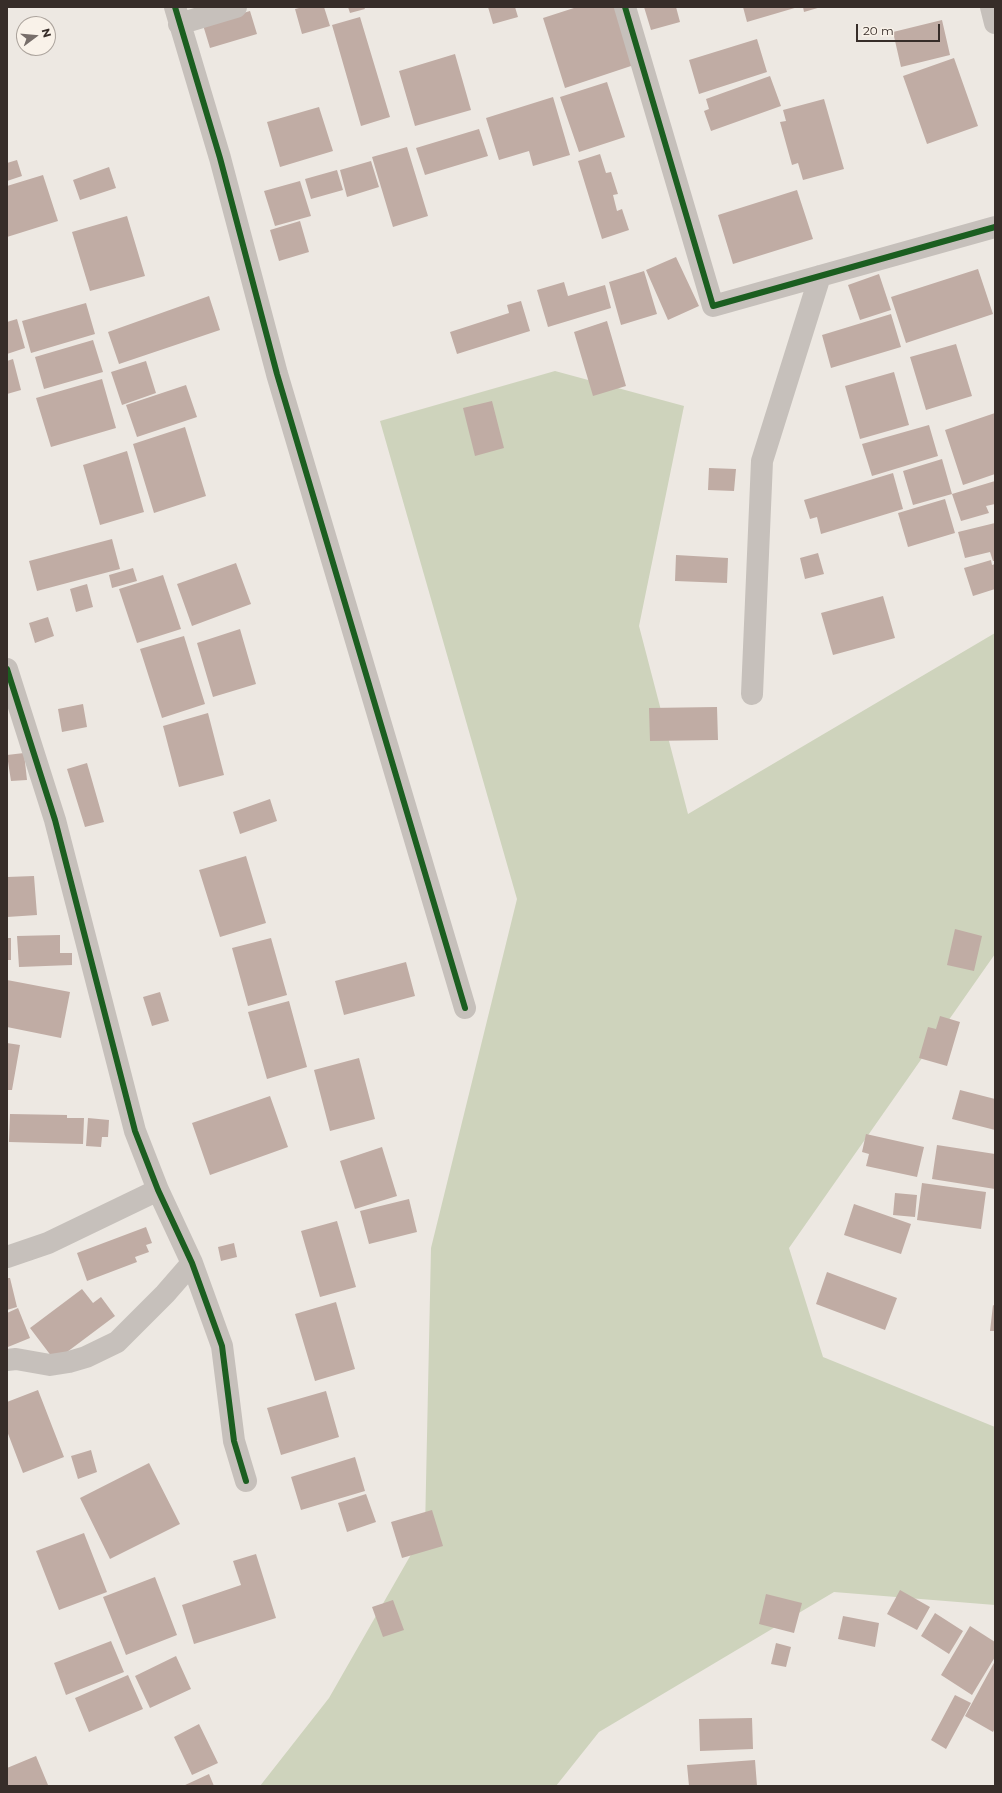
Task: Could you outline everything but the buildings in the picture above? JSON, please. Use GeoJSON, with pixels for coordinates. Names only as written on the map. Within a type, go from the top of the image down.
{"type":"FeatureCollection","features":[{"type":"Feature","properties":{"kind":"street"},"geometry":{"type":"LineString","coordinates":[[236,7],[177,16],[220,158],[277,374],[465,1008]]}},
{"type":"Feature","properties":{"kind":"street"},"geometry":{"type":"LineString","coordinates":[[625,7],[713,306],[995,227]]}},
{"type":"Feature","properties":{"kind":"street"},"geometry":{"type":"LineString","coordinates":[[991,7],[995,23]]}},
{"type":"Feature","properties":{"kind":"street"},"geometry":{"type":"LineString","coordinates":[[752,694],[762,461],[820,276]]}},
{"type":"Feature","properties":{"kind":"street"},"geometry":{"type":"LineString","coordinates":[[7,669],[56,820],[135,1131],[158,1190],[192,1263],[222,1346],[234,1440],[246,1481]]}},
{"type":"Feature","properties":{"kind":"street"},"geometry":{"type":"LineString","coordinates":[[7,1257],[48,1243],[158,1190]]}},
{"type":"Feature","properties":{"kind":"street"},"geometry":{"type":"LineString","coordinates":[[7,1360],[16,1359],[50,1365],[69,1362],[117,1342],[165,1294],[192,1263]]}},
{"type":"Feature","properties":{"kind":"green space"},"geometry":{"type":"Polygon","coordinates":[[[555,371],[684,406],[639,626],[688,814],[995,633],[995,954],[789,1248],[823,1357],[995,1427],[995,1605],[834,1592],[599,1732],[556,1786],[260,1786],[329,1698],[425,1530],[431,1248],[517,899],[380,421],[555,371]]]}},
{"type":"Feature","properties":{"kind":"cycle path"},"geometry":{"type":"LineString","coordinates":[[175,7],[220,158],[277,374],[465,1008]]}},
{"type":"Feature","properties":{"kind":"cycle path"},"geometry":{"type":"LineString","coordinates":[[625,7],[713,306],[995,227]]}},
{"type":"Feature","properties":{"kind":"cycle path"},"geometry":{"type":"LineString","coordinates":[[7,669],[55,820],[135,1131],[158,1190],[192,1263],[222,1346],[234,1441],[246,1481]]}}]}
